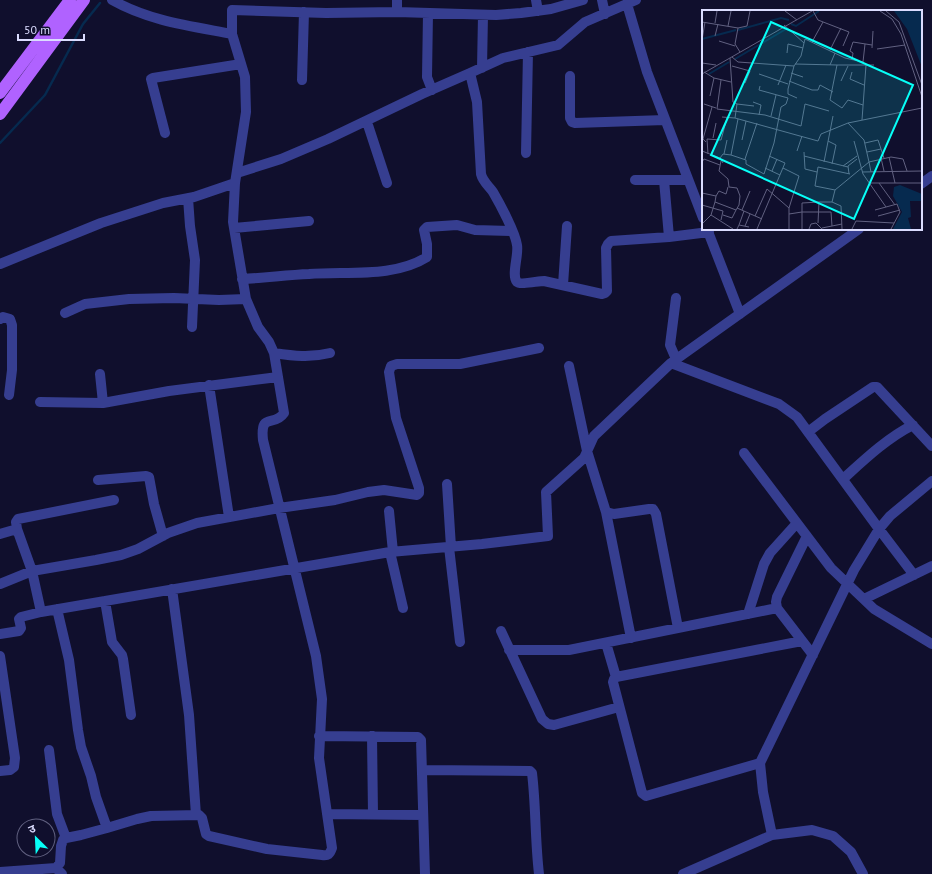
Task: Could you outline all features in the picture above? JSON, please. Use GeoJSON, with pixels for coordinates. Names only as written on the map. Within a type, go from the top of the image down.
{"type":"FeatureCollection","features":[{"type":"Feature","properties":{"kind":"main road"},"geometry":{"type":"LineString","coordinates":[[0,93],[70,0]]}},
{"type":"Feature","properties":{"kind":"main road"},"geometry":{"type":"LineString","coordinates":[[0,114],[84,0]]}},
{"type":"Feature","properties":{"kind":"street"},"geometry":{"type":"LineString","coordinates":[[112,0],[128,9],[162,21],[232,34]]}},
{"type":"Feature","properties":{"kind":"street"},"geometry":{"type":"LineString","coordinates":[[275,0],[275,10]]}},
{"type":"Feature","properties":{"kind":"street"},"geometry":{"type":"LineString","coordinates":[[397,0],[397,12]]}},
{"type":"Feature","properties":{"kind":"street"},"geometry":{"type":"LineString","coordinates":[[536,0],[538,11]]}},
{"type":"Feature","properties":{"kind":"street"},"geometry":{"type":"LineString","coordinates":[[0,872],[59,871],[61,846],[63,840],[66,838],[107,828],[137,818],[151,816],[199,815],[202,818],[204,831],[209,836],[267,849],[327,856],[331,853],[332,848],[319,758],[322,698],[316,656],[265,452],[262,428],[264,424],[278,418],[284,413],[274,353],[269,342],[258,326],[246,299],[233,222],[236,178],[246,112],[245,77],[232,34],[232,10],[397,12],[483,15],[521,14],[550,9],[583,0]]}},
{"type":"Feature","properties":{"kind":"street"},"geometry":{"type":"LineString","coordinates":[[602,0],[605,14]]}},
{"type":"Feature","properties":{"kind":"street"},"geometry":{"type":"LineString","coordinates":[[0,264],[101,223],[163,203],[194,197],[367,122],[432,90],[503,58],[558,46],[585,22],[632,2],[647,72],[702,215]]}},
{"type":"Feature","properties":{"kind":"street"},"geometry":{"type":"LineString","coordinates":[[302,80],[304,12]]}},
{"type":"Feature","properties":{"kind":"street"},"geometry":{"type":"LineString","coordinates":[[428,14],[427,77],[432,90]]}},
{"type":"Feature","properties":{"kind":"street"},"geometry":{"type":"LineString","coordinates":[[482,68],[483,15]]}},
{"type":"Feature","properties":{"kind":"street"},"geometry":{"type":"LineString","coordinates":[[526,153],[528,52]]}},
{"type":"Feature","properties":{"kind":"street"},"geometry":{"type":"LineString","coordinates":[[165,133],[151,82],[153,78],[241,64]]}},
{"type":"Feature","properties":{"kind":"street"},"geometry":{"type":"LineString","coordinates":[[470,73],[477,102],[482,179],[496,197],[515,238],[518,251],[515,276],[517,281],[525,284],[536,281],[544,281],[602,294],[607,290],[606,248],[611,241],[669,237],[708,231],[740,314]]}},
{"type":"Feature","properties":{"kind":"street"},"geometry":{"type":"LineString","coordinates":[[570,76],[570,118],[572,122],[665,120]]}},
{"type":"Feature","properties":{"kind":"street"},"geometry":{"type":"LineString","coordinates":[[367,122],[387,183]]}},
{"type":"Feature","properties":{"kind":"street"},"geometry":{"type":"LineString","coordinates":[[922,183],[932,176]]}},
{"type":"Feature","properties":{"kind":"street"},"geometry":{"type":"LineString","coordinates":[[635,180],[688,180]]}},
{"type":"Feature","properties":{"kind":"street"},"geometry":{"type":"LineString","coordinates":[[664,180],[669,237]]}},
{"type":"Feature","properties":{"kind":"street"},"geometry":{"type":"LineString","coordinates":[[188,198],[195,260],[192,299],[192,327]]}},
{"type":"Feature","properties":{"kind":"street"},"geometry":{"type":"LineString","coordinates":[[234,228],[309,221]]}},
{"type":"Feature","properties":{"kind":"street"},"geometry":{"type":"LineString","coordinates":[[242,280],[310,274],[393,270],[413,264],[427,257],[427,244],[424,230],[427,227],[457,225],[475,230],[512,231]]}},
{"type":"Feature","properties":{"kind":"street"},"geometry":{"type":"LineString","coordinates":[[563,285],[567,226]]}},
{"type":"Feature","properties":{"kind":"street"},"geometry":{"type":"LineString","coordinates":[[0,634],[19,631],[21,628],[19,619],[21,617],[57,609],[392,552],[548,536],[546,492],[584,458],[594,436],[674,361],[857,230]]}},
{"type":"Feature","properties":{"kind":"street"},"geometry":{"type":"LineString","coordinates":[[674,361],[670,345],[676,298]]}},
{"type":"Feature","properties":{"kind":"street"},"geometry":{"type":"LineString","coordinates":[[65,313],[85,304],[129,299],[246,299]]}},
{"type":"Feature","properties":{"kind":"street"},"geometry":{"type":"LineString","coordinates":[[0,319],[10,319],[12,325],[12,370],[9,395]]}},
{"type":"Feature","properties":{"kind":"street"},"geometry":{"type":"LineString","coordinates":[[0,584],[32,571],[96,560],[138,549],[163,536],[197,523],[279,508],[335,500],[368,492],[384,490],[416,495],[419,493],[419,488],[395,413],[389,372],[391,366],[397,364],[460,364],[538,348]]}},
{"type":"Feature","properties":{"kind":"street"},"geometry":{"type":"LineString","coordinates":[[274,353],[293,356],[315,356],[330,353]]}},
{"type":"Feature","properties":{"kind":"street"},"geometry":{"type":"LineString","coordinates":[[674,361],[779,404],[797,417],[914,575]]}},
{"type":"Feature","properties":{"kind":"street"},"geometry":{"type":"LineString","coordinates":[[569,366],[587,451],[606,512],[631,638]]}},
{"type":"Feature","properties":{"kind":"street"},"geometry":{"type":"LineString","coordinates":[[100,374],[103,403]]}},
{"type":"Feature","properties":{"kind":"street"},"geometry":{"type":"LineString","coordinates":[[40,402],[103,403],[169,391],[278,377]]}},
{"type":"Feature","properties":{"kind":"street"},"geometry":{"type":"LineString","coordinates":[[209,386],[229,517]]}},
{"type":"Feature","properties":{"kind":"street"},"geometry":{"type":"LineString","coordinates":[[808,432],[872,387],[877,387],[932,446]]}},
{"type":"Feature","properties":{"kind":"street"},"geometry":{"type":"LineString","coordinates":[[843,479],[901,430],[913,424]]}},
{"type":"Feature","properties":{"kind":"street"},"geometry":{"type":"LineString","coordinates":[[744,453],[831,568],[874,609],[932,643]]}},
{"type":"Feature","properties":{"kind":"street"},"geometry":{"type":"LineString","coordinates":[[98,480],[146,476],[150,477],[154,504],[163,536]]}},
{"type":"Feature","properties":{"kind":"street"},"geometry":{"type":"LineString","coordinates":[[772,835],[762,792],[760,763],[848,583],[879,529],[890,516],[932,481]]}},
{"type":"Feature","properties":{"kind":"street"},"geometry":{"type":"LineString","coordinates":[[447,484],[450,547],[460,642]]}},
{"type":"Feature","properties":{"kind":"street"},"geometry":{"type":"LineString","coordinates":[[41,612],[32,571],[17,529],[16,522],[18,519],[114,500]]}},
{"type":"Feature","properties":{"kind":"street"},"geometry":{"type":"LineString","coordinates":[[606,512],[614,514],[648,509],[653,510],[656,514],[678,628]]}},
{"type":"Feature","properties":{"kind":"street"},"geometry":{"type":"LineString","coordinates":[[389,511],[392,552],[402,608]]}},
{"type":"Feature","properties":{"kind":"street"},"geometry":{"type":"LineString","coordinates":[[748,614],[764,564],[770,553],[798,523]]}},
{"type":"Feature","properties":{"kind":"street"},"geometry":{"type":"LineString","coordinates":[[0,534],[17,529]]}},
{"type":"Feature","properties":{"kind":"street"},"geometry":{"type":"LineString","coordinates":[[807,536],[777,597],[776,602],[777,608],[813,655]]}},
{"type":"Feature","properties":{"kind":"street"},"geometry":{"type":"LineString","coordinates":[[864,599],[932,566]]}},
{"type":"Feature","properties":{"kind":"street"},"geometry":{"type":"LineString","coordinates":[[172,589],[189,715],[196,815]]}},
{"type":"Feature","properties":{"kind":"street"},"geometry":{"type":"LineString","coordinates":[[105,601],[112,642],[122,654],[131,716]]}},
{"type":"Feature","properties":{"kind":"street"},"geometry":{"type":"LineString","coordinates":[[509,650],[569,650],[777,608]]}},
{"type":"Feature","properties":{"kind":"street"},"geometry":{"type":"LineString","coordinates":[[57,609],[69,660],[78,730],[96,797],[107,828]]}},
{"type":"Feature","properties":{"kind":"street"},"geometry":{"type":"LineString","coordinates":[[501,630],[542,719],[548,724],[554,725],[619,707]]}},
{"type":"Feature","properties":{"kind":"street"},"geometry":{"type":"LineString","coordinates":[[616,677],[802,641]]}},
{"type":"Feature","properties":{"kind":"street"},"geometry":{"type":"LineString","coordinates":[[606,643],[616,677],[613,682],[642,794],[646,796],[760,763]]}},
{"type":"Feature","properties":{"kind":"street"},"geometry":{"type":"LineString","coordinates":[[0,656],[15,758],[14,767],[10,770],[0,771]]}},
{"type":"Feature","properties":{"kind":"street"},"geometry":{"type":"LineString","coordinates":[[319,736],[418,737],[422,740],[424,874]]}},
{"type":"Feature","properties":{"kind":"street"},"geometry":{"type":"LineString","coordinates":[[372,736],[373,814]]}},
{"type":"Feature","properties":{"kind":"street"},"geometry":{"type":"LineString","coordinates":[[49,750],[56,810],[66,838]]}},
{"type":"Feature","properties":{"kind":"street"},"geometry":{"type":"LineString","coordinates":[[422,770],[530,770],[532,773],[534,793],[539,874]]}},
{"type":"Feature","properties":{"kind":"street"},"geometry":{"type":"LineString","coordinates":[[327,814],[423,815]]}},
{"type":"Feature","properties":{"kind":"street"},"geometry":{"type":"LineString","coordinates":[[683,874],[772,835],[812,830],[833,836],[851,852],[863,874]]}},
{"type":"Feature","properties":{"kind":"street"},"geometry":{"type":"LineString","coordinates":[[704,864],[708,874]]}},
{"type":"Feature","properties":{"kind":"waterway"},"geometry":{"type":"LineString","coordinates":[[0,143],[45,95],[83,24],[100,3]]}}]}
